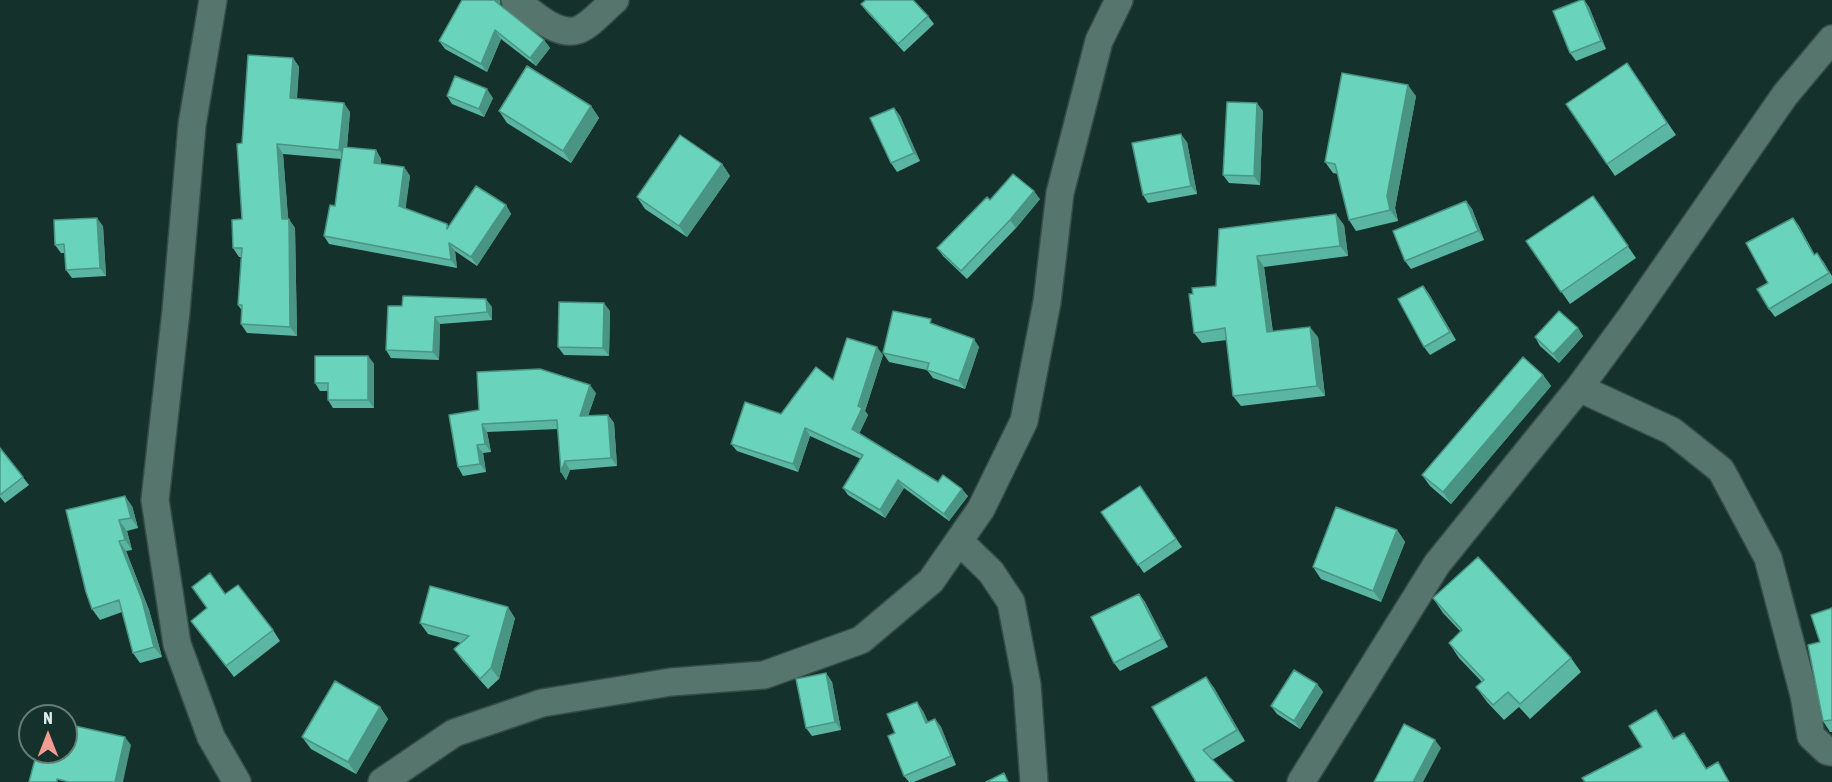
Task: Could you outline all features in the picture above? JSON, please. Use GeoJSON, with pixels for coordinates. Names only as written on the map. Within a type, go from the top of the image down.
{"type":"FeatureCollection","features":[{"type":"Feature","properties":{"kind":"street"},"geometry":{"type":"LineString","coordinates":[[213,0],[192,125],[176,311],[155,500],[177,644],[211,737],[237,782]]}},
{"type":"Feature","properties":{"kind":"street"},"geometry":{"type":"LineString","coordinates":[[515,0],[563,31],[578,30],[615,0]]}},
{"type":"Feature","properties":{"kind":"street"},"geometry":{"type":"LineString","coordinates":[[382,782],[454,734],[542,703],[671,682],[764,675],[861,640],[931,581],[981,509],[1024,421],[1047,302],[1060,193],[1098,40],[1119,0]]}},
{"type":"Feature","properties":{"kind":"street"},"geometry":{"type":"LineString","coordinates":[[1301,782],[1437,564],[1579,388],[1785,95],[1832,39]]}},
{"type":"Feature","properties":{"kind":"street"},"geometry":{"type":"LineString","coordinates":[[1579,388],[1672,431],[1721,470],[1768,558],[1804,695],[1811,736],[1827,751],[1832,752]]}},
{"type":"Feature","properties":{"kind":"street"},"geometry":{"type":"LineString","coordinates":[[959,541],[991,572],[1011,602],[1028,685],[1034,782]]}},
{"type":"Feature","properties":{"kind":"building"},"geometry":{"type":"Polygon","coordinates":[[[462,0],[495,0],[544,40],[530,58],[495,30],[481,64],[439,41],[462,0]]]}},
{"type":"Feature","properties":{"kind":"building"},"geometry":{"type":"Polygon","coordinates":[[[866,0],[913,0],[928,16],[898,44],[861,4],[866,0]]]}},
{"type":"Feature","properties":{"kind":"building"},"geometry":{"type":"Polygon","coordinates":[[[1584,0],[1601,41],[1570,53],[1553,11],[1584,0]]]}},
{"type":"Feature","properties":{"kind":"building"},"geometry":{"type":"Polygon","coordinates":[[[248,55],[293,58],[290,98],[344,103],[339,150],[277,144],[282,219],[289,219],[290,327],[241,324],[242,305],[238,305],[242,248],[233,248],[232,220],[242,219],[237,144],[242,143],[248,55]]]}},
{"type":"Feature","properties":{"kind":"building"},"geometry":{"type":"Polygon","coordinates":[[[1627,63],[1667,123],[1607,164],[1566,104],[1627,63]]]}},
{"type":"Feature","properties":{"kind":"building"},"geometry":{"type":"Polygon","coordinates":[[[527,66],[591,106],[563,151],[499,111],[527,66]]]}},
{"type":"Feature","properties":{"kind":"building"},"geometry":{"type":"Polygon","coordinates":[[[1342,73],[1408,85],[1387,196],[1390,210],[1349,220],[1335,164],[1325,162],[1342,73]]]}},
{"type":"Feature","properties":{"kind":"building"},"geometry":{"type":"Polygon","coordinates":[[[455,76],[487,89],[479,109],[447,96],[455,76]]]}},
{"type":"Feature","properties":{"kind":"building"},"geometry":{"type":"Polygon","coordinates":[[[1227,102],[1257,103],[1254,176],[1223,175],[1227,102]]]}},
{"type":"Feature","properties":{"kind":"building"},"geometry":{"type":"Polygon","coordinates":[[[894,108],[914,153],[891,163],[870,118],[894,108]]]}},
{"type":"Feature","properties":{"kind":"building"},"geometry":{"type":"Polygon","coordinates":[[[1181,134],[1191,186],[1143,195],[1132,143],[1181,134]]]}},
{"type":"Feature","properties":{"kind":"building"},"geometry":{"type":"Polygon","coordinates":[[[680,135],[722,164],[679,226],[637,197],[680,135]]]}},
{"type":"Feature","properties":{"kind":"building"},"geometry":{"type":"Polygon","coordinates":[[[343,147],[376,150],[374,163],[404,167],[399,206],[447,224],[447,229],[476,186],[506,205],[471,257],[449,243],[451,260],[324,236],[330,205],[335,206],[343,147]]]}},
{"type":"Feature","properties":{"kind":"building"},"geometry":{"type":"Polygon","coordinates":[[[1013,174],[1034,191],[1010,220],[961,271],[937,248],[987,197],[990,200],[1013,174]]]}},
{"type":"Feature","properties":{"kind":"building"},"geometry":{"type":"Polygon","coordinates":[[[1593,196],[1628,246],[1561,292],[1526,241],[1593,196]]]}},
{"type":"Feature","properties":{"kind":"building"},"geometry":{"type":"Polygon","coordinates":[[[1466,201],[1478,231],[1405,261],[1393,231],[1466,201]]]}},
{"type":"Feature","properties":{"kind":"building"},"geometry":{"type":"Polygon","coordinates":[[[1336,214],[1340,246],[1257,256],[1267,332],[1310,327],[1317,386],[1233,396],[1225,328],[1194,333],[1189,294],[1193,294],[1192,288],[1216,286],[1219,229],[1336,214]]]}},
{"type":"Feature","properties":{"kind":"building"},"geometry":{"type":"Polygon","coordinates":[[[97,218],[100,268],[66,270],[64,244],[55,245],[54,220],[97,218]]]}},
{"type":"Feature","properties":{"kind":"building"},"geometry":{"type":"Polygon","coordinates":[[[1793,218],[1814,255],[1817,253],[1829,273],[1769,309],[1757,289],[1768,283],[1746,243],[1793,218]]]}},
{"type":"Feature","properties":{"kind":"building"},"geometry":{"type":"Polygon","coordinates":[[[1423,286],[1450,332],[1424,347],[1398,299],[1423,286]]]}},
{"type":"Feature","properties":{"kind":"building"},"geometry":{"type":"Polygon","coordinates":[[[403,296],[486,299],[487,312],[435,317],[433,352],[386,350],[388,306],[402,306],[403,296]]]}},
{"type":"Feature","properties":{"kind":"building"},"geometry":{"type":"Polygon","coordinates":[[[559,302],[604,303],[603,348],[558,347],[559,302]]]}},
{"type":"Feature","properties":{"kind":"building"},"geometry":{"type":"Polygon","coordinates":[[[893,311],[931,319],[930,323],[974,339],[959,381],[927,370],[929,363],[883,353],[893,311]]]}},
{"type":"Feature","properties":{"kind":"building"},"geometry":{"type":"Polygon","coordinates":[[[1559,311],[1578,328],[1553,354],[1535,337],[1559,311]]]}},
{"type":"Feature","properties":{"kind":"building"},"geometry":{"type":"Polygon","coordinates":[[[847,338],[877,347],[858,406],[862,408],[852,429],[938,482],[943,475],[962,489],[944,514],[898,480],[880,510],[843,488],[863,455],[805,428],[793,464],[731,444],[745,402],[781,414],[816,367],[833,380],[847,338]]]}},
{"type":"Feature","properties":{"kind":"building"},"geometry":{"type":"Polygon","coordinates":[[[315,356],[368,356],[368,400],[328,400],[328,383],[315,383],[315,356]]]}},
{"type":"Feature","properties":{"kind":"building"},"geometry":{"type":"Polygon","coordinates":[[[1523,357],[1543,375],[1443,492],[1422,475],[1523,357]]]}},
{"type":"Feature","properties":{"kind":"building"},"geometry":{"type":"Polygon","coordinates":[[[540,369],[590,385],[580,416],[608,415],[611,458],[565,461],[561,472],[557,420],[482,424],[485,444],[477,445],[480,464],[458,467],[449,415],[479,410],[477,372],[540,369]]]}},
{"type":"Feature","properties":{"kind":"building"},"geometry":{"type":"Polygon","coordinates":[[[0,448],[23,477],[0,495],[0,448]]]}},
{"type":"Feature","properties":{"kind":"building"},"geometry":{"type":"Polygon","coordinates":[[[1140,486],[1176,539],[1138,565],[1101,512],[1140,486]]]}},
{"type":"Feature","properties":{"kind":"building"},"geometry":{"type":"Polygon","coordinates":[[[125,496],[131,518],[119,520],[125,540],[119,541],[142,600],[154,647],[133,653],[119,600],[92,609],[66,510],[125,496]]]}},
{"type":"Feature","properties":{"kind":"building"},"geometry":{"type":"Polygon","coordinates":[[[1336,507],[1397,530],[1373,591],[1313,567],[1336,507]]]}},
{"type":"Feature","properties":{"kind":"building"},"geometry":{"type":"Polygon","coordinates":[[[1478,557],[1571,658],[1520,704],[1508,692],[1493,705],[1476,687],[1484,680],[1449,643],[1462,630],[1433,598],[1478,557]]]}},
{"type":"Feature","properties":{"kind":"building"},"geometry":{"type":"Polygon","coordinates":[[[210,573],[225,594],[238,585],[273,630],[226,666],[191,621],[207,608],[192,587],[210,573]]]}},
{"type":"Feature","properties":{"kind":"building"},"geometry":{"type":"Polygon","coordinates":[[[430,586],[508,607],[491,668],[480,679],[454,649],[469,636],[420,623],[430,586]]]}},
{"type":"Feature","properties":{"kind":"building"},"geometry":{"type":"Polygon","coordinates":[[[1139,594],[1162,639],[1114,663],[1091,617],[1139,594]]]}},
{"type":"Feature","properties":{"kind":"building"},"geometry":{"type":"Polygon","coordinates":[[[1832,608],[1832,720],[1823,721],[1808,645],[1820,642],[1811,615],[1832,608]]]}},
{"type":"Feature","properties":{"kind":"building"},"geometry":{"type":"Polygon","coordinates":[[[1294,670],[1317,684],[1294,721],[1271,706],[1294,670]]]}},
{"type":"Feature","properties":{"kind":"building"},"geometry":{"type":"Polygon","coordinates":[[[826,673],[835,722],[806,728],[796,679],[826,673]]]}},
{"type":"Feature","properties":{"kind":"building"},"geometry":{"type":"Polygon","coordinates":[[[1206,677],[1237,730],[1203,750],[1234,782],[1196,782],[1152,707],[1206,677]]]}},
{"type":"Feature","properties":{"kind":"building"},"geometry":{"type":"Polygon","coordinates":[[[335,681],[380,707],[348,762],[302,737],[335,681]]]}},
{"type":"Feature","properties":{"kind":"building"},"geometry":{"type":"Polygon","coordinates":[[[917,702],[926,723],[935,719],[951,756],[904,776],[888,736],[895,733],[887,714],[917,702]]]}},
{"type":"Feature","properties":{"kind":"building"},"geometry":{"type":"Polygon","coordinates":[[[1656,710],[1673,739],[1684,733],[1706,769],[1718,762],[1729,782],[1585,782],[1582,778],[1642,747],[1629,726],[1656,710]]]}},
{"type":"Feature","properties":{"kind":"building"},"geometry":{"type":"Polygon","coordinates":[[[1404,724],[1435,740],[1413,782],[1374,782],[1404,724]]]}},
{"type":"Feature","properties":{"kind":"building"},"geometry":{"type":"Polygon","coordinates":[[[78,727],[125,737],[115,782],[69,782],[57,779],[57,782],[29,782],[34,764],[78,764],[78,727]]]}},
{"type":"Feature","properties":{"kind":"building"},"geometry":{"type":"Polygon","coordinates":[[[1004,773],[1008,782],[986,782],[1004,773]]]}}]}
